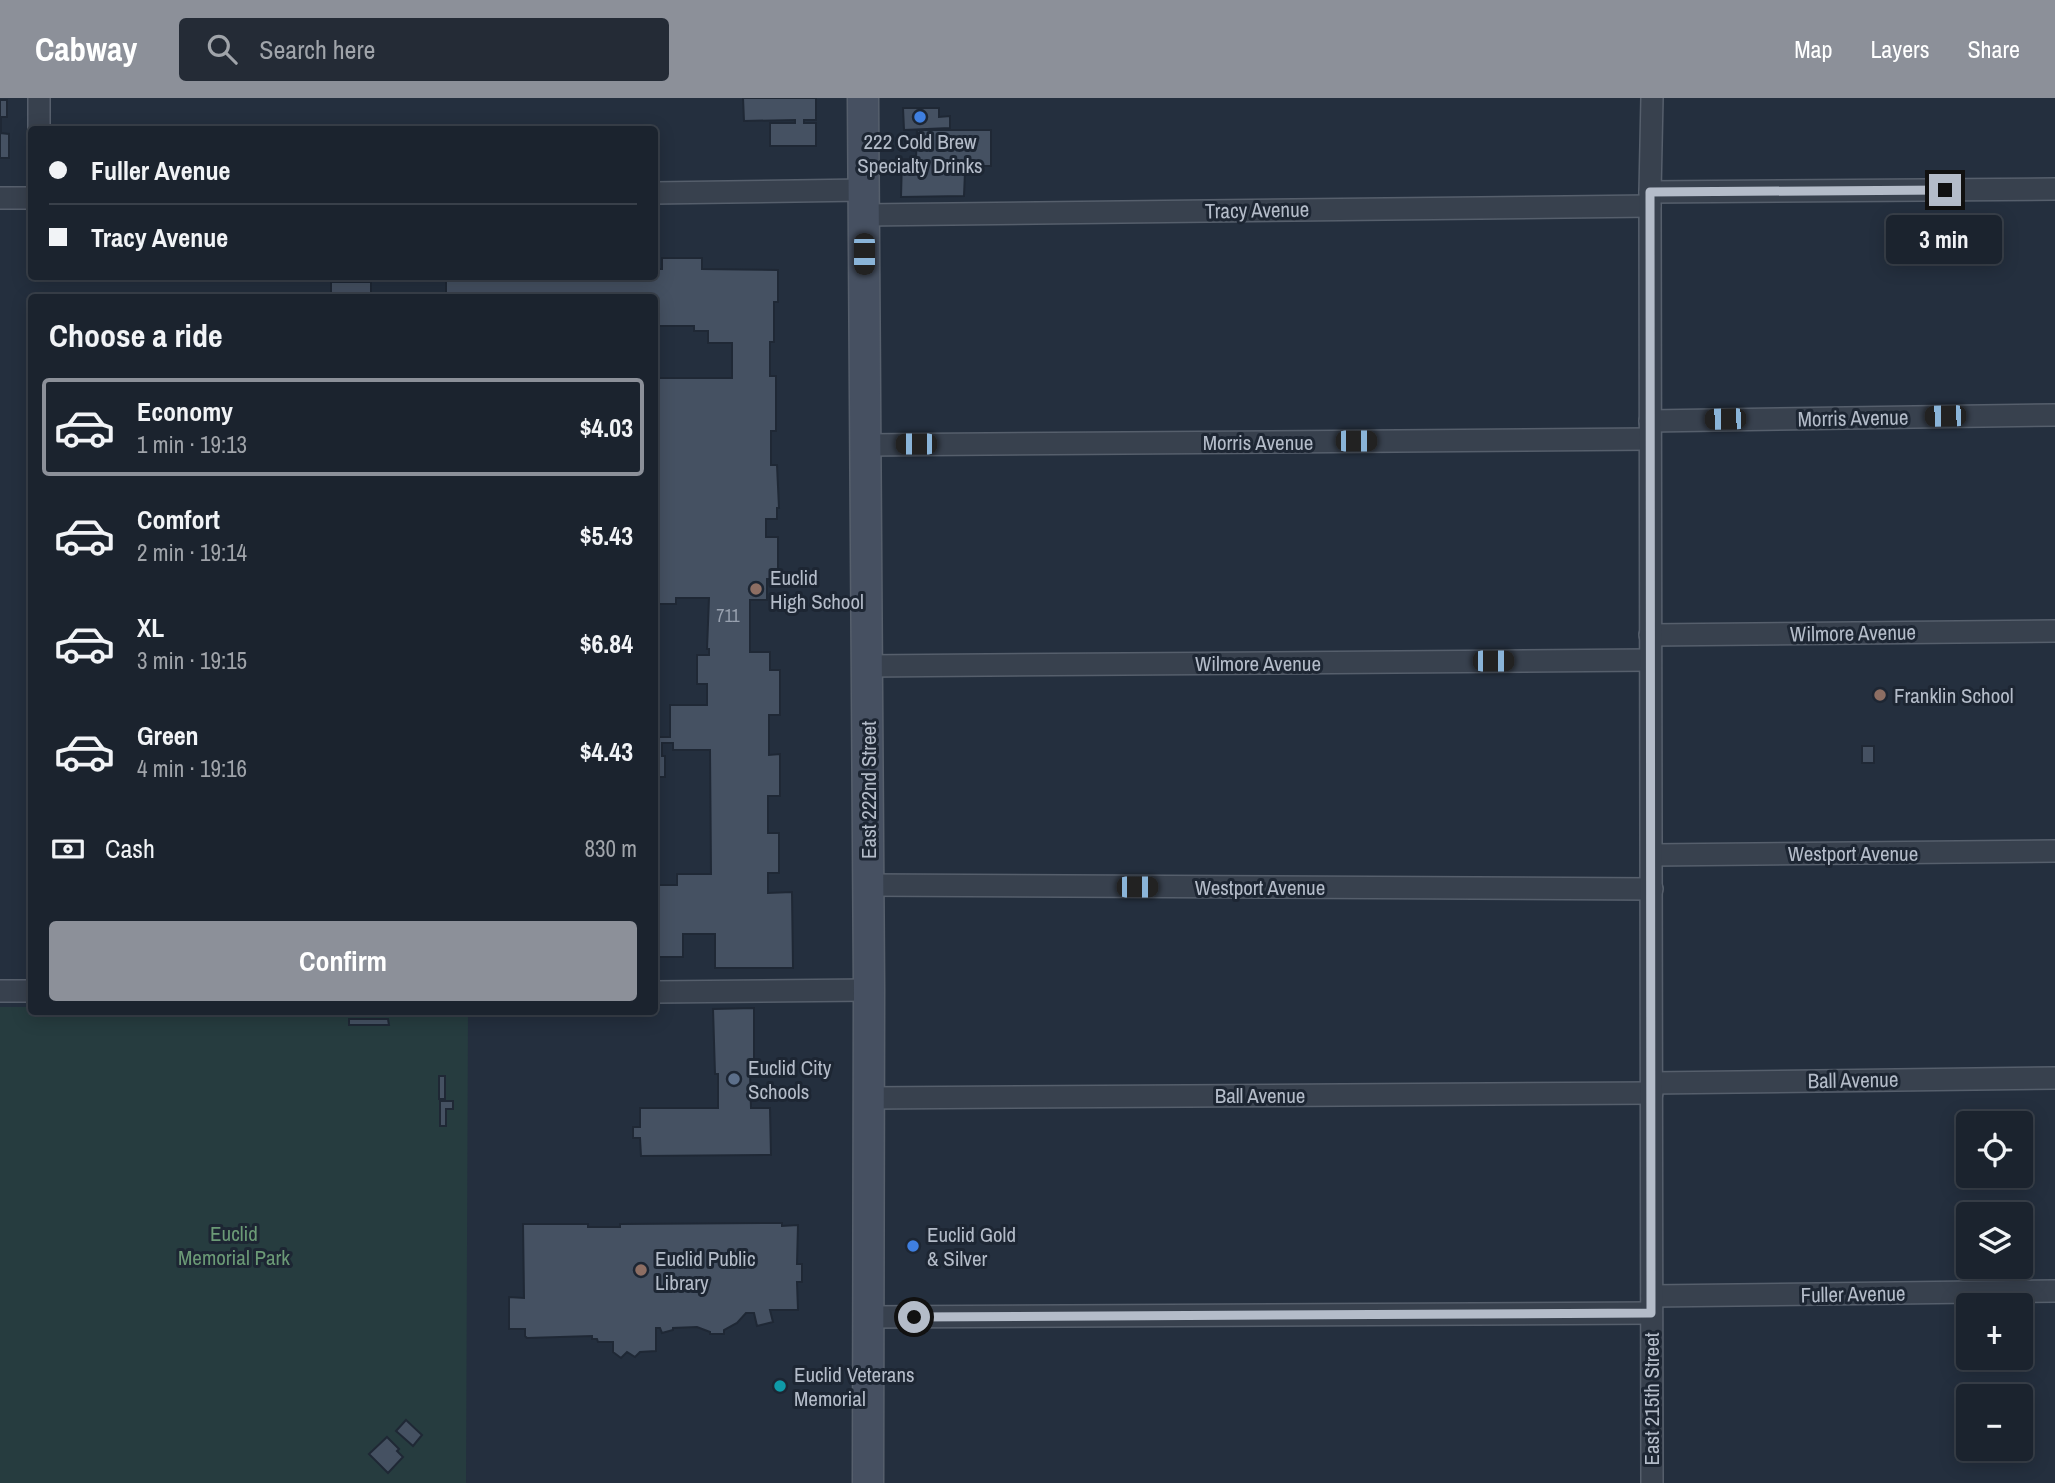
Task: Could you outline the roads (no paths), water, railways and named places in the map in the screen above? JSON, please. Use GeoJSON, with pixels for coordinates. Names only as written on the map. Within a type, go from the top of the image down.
{"type":"FeatureCollection","features":[{"type":"Feature","properties":{"kind":"street"},"geometry":{"type":"LineString","coordinates":[[39,98],[39,126]]}},
{"type":"Feature","properties":{"kind":"street","name":"East 222nd Street"},"geometry":{"type":"LineString","coordinates":[[863,98],[869,990],[868,1483]]}},
{"type":"Feature","properties":{"kind":"street","name":"East 215th Street"},"geometry":{"type":"LineString","coordinates":[[1651,1483],[1652,98]]}},
{"type":"Feature","properties":{"kind":"street","name":"Tracy Avenue"},"geometry":{"type":"LineString","coordinates":[[658,192],[864,202],[1650,199],[2055,189]]}},
{"type":"Feature","properties":{"kind":"street"},"geometry":{"type":"LineString","coordinates":[[0,198],[28,198]]}},
{"type":"Feature","properties":{"kind":"street","name":"Morris Avenue"},"geometry":{"type":"LineString","coordinates":[[865,445],[1650,430],[2055,415]]}},
{"type":"Feature","properties":{"kind":"street","name":"Wilmore Avenue"},"geometry":{"type":"LineString","coordinates":[[1650,635],[2055,631]]}},
{"type":"Feature","properties":{"kind":"street","name":"Wilmore Avenue"},"geometry":{"type":"LineString","coordinates":[[866,666],[1650,660]]}},
{"type":"Feature","properties":{"kind":"street","name":"Westport Avenue"},"geometry":{"type":"LineString","coordinates":[[1651,855],[2055,851]]}},
{"type":"Feature","properties":{"kind":"street","name":"Westport Avenue"},"geometry":{"type":"LineString","coordinates":[[868,885],[1651,890]]}},
{"type":"Feature","properties":{"kind":"street"},"geometry":{"type":"LineString","coordinates":[[0,990],[28,991]]}},
{"type":"Feature","properties":{"kind":"street"},"geometry":{"type":"LineString","coordinates":[[658,992],[869,990]]}},
{"type":"Feature","properties":{"kind":"street","name":"Ball Avenue"},"geometry":{"type":"LineString","coordinates":[[869,1098],[1652,1088],[2055,1078]]}},
{"type":"Feature","properties":{"kind":"street","name":"Fuller Avenue"},"geometry":{"type":"LineString","coordinates":[[867,1317],[1651,1305],[2055,1291]]}},
{"type":"Feature","properties":{"kind":"place","name":"222 Cold Brew Specialty Drinks"},"geometry":{"type":"Point","coordinates":[920,117]}},
{"type":"Feature","properties":{"kind":"place","name":"Euclid High School"},"geometry":{"type":"Point","coordinates":[756,589]}},
{"type":"Feature","properties":{"kind":"place","name":"Franklin School"},"geometry":{"type":"Point","coordinates":[1880,695]}},
{"type":"Feature","properties":{"kind":"place","name":"Euclid City Schools"},"geometry":{"type":"Point","coordinates":[734,1079]}},
{"type":"Feature","properties":{"kind":"place","name":"Euclid Gold & Silver"},"geometry":{"type":"Point","coordinates":[913,1246]}},
{"type":"Feature","properties":{"kind":"place","name":"Euclid Public Library"},"geometry":{"type":"Point","coordinates":[641,1270]}},
{"type":"Feature","properties":{"kind":"place","name":"Euclid Veterans Memorial"},"geometry":{"type":"Point","coordinates":[780,1386]}},
{"type":"Feature","properties":{"kind":"park label","name":"Euclid Memorial Park"},"geometry":{"type":"Point","coordinates":[234,1245]}}]}
